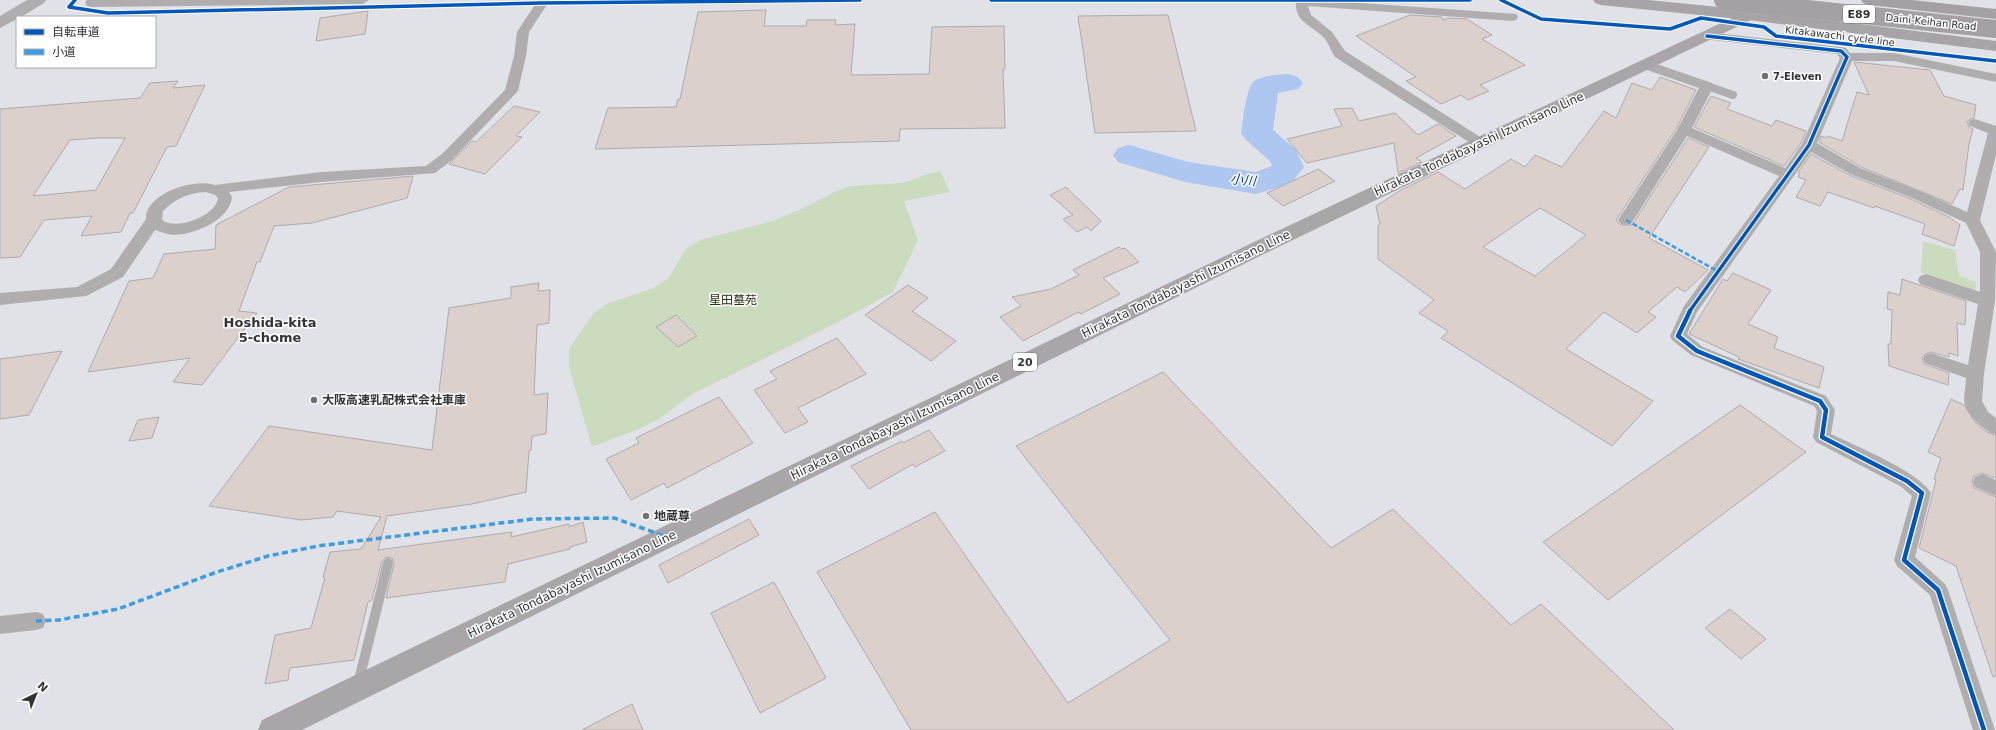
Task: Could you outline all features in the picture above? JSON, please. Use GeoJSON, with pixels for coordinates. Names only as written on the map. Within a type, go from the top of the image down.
{"type":"FeatureCollection","features":[{"type":"Feature","properties":{"kind":"highway"},"geometry":{"type":"LineString","coordinates":[[1601,0],[1749,16],[1996,46]]}},
{"type":"Feature","properties":{"kind":"highway","name":"Daini-Keihan Road"},"geometry":{"type":"LineString","coordinates":[[1723,0],[1996,29]]}},
{"type":"Feature","properties":{"kind":"highway","name":"Daini-Keihan Road"},"geometry":{"type":"LineString","coordinates":[[1869,0],[1996,14]]}},
{"type":"Feature","properties":{"kind":"main road","name":"Hirakata Tondabayashi Izumisano Line"},"geometry":{"type":"LineString","coordinates":[[272,730],[1244,255],[1749,16],[1779,0]]}},
{"type":"Feature","properties":{"kind":"street"},"geometry":{"type":"LineString","coordinates":[[0,23],[38,0]]}},
{"type":"Feature","properties":{"kind":"street"},"geometry":{"type":"LineString","coordinates":[[91,3],[363,0]]}},
{"type":"Feature","properties":{"kind":"street"},"geometry":{"type":"LineString","coordinates":[[0,300],[80,292],[117,273],[153,221],[154,214],[158,208],[174,195],[196,188],[216,189],[321,176],[430,170],[447,157],[510,91],[520,56],[523,32],[544,0]]}},
{"type":"Feature","properties":{"kind":"street"},"geometry":{"type":"LineString","coordinates":[[1480,144],[1340,54],[1328,35],[1309,23],[1302,9],[1302,0],[1321,4],[1512,17]]}},
{"type":"Feature","properties":{"kind":"street"},"geometry":{"type":"LineString","coordinates":[[1707,36],[1841,51],[1847,57],[1894,57],[1996,78]]}},
{"type":"Feature","properties":{"kind":"street"},"geometry":{"type":"LineString","coordinates":[[1847,57],[1809,145],[1789,175],[1690,310],[1678,336],[1697,351],[1820,401],[1826,410],[1822,437],[1907,481],[1922,493],[1904,560],[1938,590],[1984,730]]}},
{"type":"Feature","properties":{"kind":"street"},"geometry":{"type":"LineString","coordinates":[[1626,220],[1684,130],[1707,86],[1646,65]]}},
{"type":"Feature","properties":{"kind":"street"},"geometry":{"type":"LineString","coordinates":[[1972,220],[1995,131],[1975,123]]}},
{"type":"Feature","properties":{"kind":"street"},"geometry":{"type":"LineString","coordinates":[[1684,130],[1789,175]]}},
{"type":"Feature","properties":{"kind":"street"},"geometry":{"type":"LineString","coordinates":[[1809,145],[1855,171],[1917,195],[1972,220],[1988,252],[1993,285],[1987,301],[1975,374],[1973,402],[1982,417],[1996,428]]}},
{"type":"Feature","properties":{"kind":"street"},"geometry":{"type":"LineString","coordinates":[[153,221],[157,226],[175,230],[199,225],[210,219],[224,205],[225,198],[222,193],[216,189]]}},
{"type":"Feature","properties":{"kind":"street"},"geometry":{"type":"LineString","coordinates":[[1926,280],[1987,301]]}},
{"type":"Feature","properties":{"kind":"street"},"geometry":{"type":"LineString","coordinates":[[1931,360],[1975,374]]}},
{"type":"Feature","properties":{"kind":"street"},"geometry":{"type":"LineString","coordinates":[[0,625],[36,620]]}},
{"type":"Feature","properties":{"kind":"lane"},"geometry":{"type":"LineString","coordinates":[[1707,86],[1733,95]]}},
{"type":"Feature","properties":{"kind":"lane"},"geometry":{"type":"LineString","coordinates":[[357,689],[388,563]]}},
{"type":"Feature","properties":{"kind":"green space","name":"星田墓苑"},"geometry":{"type":"Polygon","coordinates":[[[940,171],[950,192],[904,201],[918,240],[893,292],[840,321],[691,395],[659,419],[641,428],[592,447],[569,367],[569,349],[593,314],[609,303],[651,289],[663,282],[669,277],[686,249],[700,240],[773,221],[850,186],[903,183],[940,171]]]}},
{"type":"Feature","properties":{"kind":"green space"},"geometry":{"type":"Polygon","coordinates":[[[1923,241],[1955,250],[1959,276],[1976,282],[1975,291],[1921,273],[1923,241]]]}},
{"type":"Feature","properties":{"kind":"building"},"geometry":{"type":"Polygon","coordinates":[[[766,10],[764,26],[806,26],[807,20],[836,20],[835,25],[855,24],[851,75],[929,74],[932,27],[1004,26],[1005,69],[1003,69],[1005,128],[900,129],[899,141],[595,149],[608,108],[676,107],[678,99],[680,99],[698,12],[766,10]]]}},
{"type":"Feature","properties":{"kind":"building"},"geometry":{"type":"Polygon","coordinates":[[[368,11],[365,34],[316,41],[320,18],[368,11]]]}},
{"type":"Feature","properties":{"kind":"building"},"geometry":{"type":"Polygon","coordinates":[[[1168,15],[1196,131],[1095,133],[1078,16],[1168,15]]]}},
{"type":"Feature","properties":{"kind":"building"},"geometry":{"type":"Polygon","coordinates":[[[1410,15],[1442,17],[1443,20],[1449,18],[1467,19],[1492,35],[1482,39],[1525,65],[1480,85],[1489,91],[1468,100],[1461,95],[1441,104],[1406,81],[1416,77],[1356,36],[1410,15]]]}},
{"type":"Feature","properties":{"kind":"building"},"geometry":{"type":"Polygon","coordinates":[[[1854,62],[1930,70],[1944,96],[1976,105],[1974,118],[1967,122],[1969,127],[1973,129],[1969,144],[1963,190],[1960,189],[1952,204],[1861,167],[1819,142],[1821,136],[1826,138],[1828,136],[1842,141],[1857,92],[1869,95],[1854,62]]]}},
{"type":"Feature","properties":{"kind":"building"},"geometry":{"type":"Polygon","coordinates":[[[1660,77],[1696,90],[1676,129],[1616,220],[1621,225],[1632,225],[1688,138],[1709,147],[1649,238],[1708,270],[1685,292],[1677,287],[1648,312],[1656,317],[1637,333],[1604,312],[1566,349],[1653,401],[1612,446],[1441,338],[1448,331],[1419,313],[1434,300],[1378,259],[1378,226],[1380,224],[1376,206],[1401,190],[1438,172],[1465,189],[1511,159],[1525,167],[1535,155],[1562,167],[1604,111],[1616,118],[1632,83],[1652,90],[1660,77]],[[1540,208],[1483,247],[1535,276],[1586,235],[1540,208]]]}},
{"type":"Feature","properties":{"kind":"building"},"geometry":{"type":"Polygon","coordinates":[[[178,81],[173,88],[205,85],[176,146],[167,147],[133,213],[130,213],[121,232],[81,236],[92,216],[44,220],[20,257],[0,258],[0,109],[140,98],[150,83],[178,81]],[[125,138],[70,140],[33,196],[96,190],[125,138]]]}},
{"type":"Feature","properties":{"kind":"building"},"geometry":{"type":"Polygon","coordinates":[[[1711,96],[1731,103],[1727,109],[1772,126],[1776,120],[1806,131],[1801,143],[1784,166],[1694,127],[1711,96]]]}},
{"type":"Feature","properties":{"kind":"building"},"geometry":{"type":"Polygon","coordinates":[[[514,106],[540,112],[516,136],[522,137],[485,174],[449,164],[472,141],[476,142],[514,106]]]}},
{"type":"Feature","properties":{"kind":"building"},"geometry":{"type":"Polygon","coordinates":[[[1352,108],[1359,121],[1395,113],[1418,135],[1438,124],[1456,136],[1416,158],[1422,162],[1398,173],[1394,143],[1307,163],[1287,139],[1342,126],[1334,109],[1352,108]]]}},
{"type":"Feature","properties":{"kind":"building"},"geometry":{"type":"Polygon","coordinates":[[[1811,154],[1849,175],[1911,199],[1949,217],[1960,225],[1954,246],[1922,234],[1925,224],[1875,206],[1874,208],[1828,192],[1820,206],[1796,197],[1806,180],[1798,177],[1800,173],[1798,172],[1811,154]]]}},
{"type":"Feature","properties":{"kind":"building"},"geometry":{"type":"Polygon","coordinates":[[[1318,169],[1335,181],[1283,206],[1267,193],[1318,169]]]}},
{"type":"Feature","properties":{"kind":"building"},"geometry":{"type":"Polygon","coordinates":[[[413,176],[407,198],[312,223],[274,226],[260,262],[257,262],[239,311],[257,313],[202,385],[173,382],[190,358],[88,372],[129,281],[153,278],[164,254],[215,249],[216,225],[289,187],[413,176]]]}},
{"type":"Feature","properties":{"kind":"building"},"geometry":{"type":"Polygon","coordinates":[[[1066,187],[1101,221],[1091,231],[1087,227],[1077,232],[1063,219],[1073,215],[1050,195],[1066,187]]]}},
{"type":"Feature","properties":{"kind":"building"},"geometry":{"type":"Polygon","coordinates":[[[1119,247],[1122,249],[1125,248],[1139,262],[1103,278],[1120,294],[1081,314],[1078,312],[1023,341],[1000,317],[1021,306],[1012,297],[1051,289],[1079,275],[1073,270],[1119,247]]]}},
{"type":"Feature","properties":{"kind":"building"},"geometry":{"type":"Polygon","coordinates":[[[1733,273],[1771,290],[1748,324],[1778,337],[1774,348],[1824,367],[1819,388],[1738,359],[1739,357],[1689,334],[1723,279],[1727,281],[1733,273]]]}},
{"type":"Feature","properties":{"kind":"building"},"geometry":{"type":"Polygon","coordinates":[[[1902,279],[1966,301],[1965,325],[1957,323],[1958,356],[1949,353],[1949,357],[1931,352],[1925,354],[1922,358],[1924,364],[1949,373],[1948,385],[1889,366],[1888,344],[1891,344],[1892,310],[1887,309],[1888,292],[1900,295],[1902,279]]]}},
{"type":"Feature","properties":{"kind":"building"},"geometry":{"type":"Polygon","coordinates":[[[539,283],[538,291],[550,290],[549,323],[537,325],[534,395],[548,393],[546,434],[532,436],[531,450],[529,451],[526,492],[472,504],[387,516],[378,550],[512,532],[511,537],[569,524],[569,527],[583,522],[587,542],[570,547],[570,549],[508,564],[505,582],[386,598],[394,564],[392,558],[386,557],[382,561],[372,600],[368,602],[354,660],[290,668],[288,680],[265,684],[275,635],[311,628],[325,577],[323,577],[330,552],[361,549],[381,517],[337,511],[333,517],[301,520],[209,506],[269,426],[432,450],[449,308],[511,298],[511,287],[539,283]]]}},
{"type":"Feature","properties":{"kind":"building"},"geometry":{"type":"Polygon","coordinates":[[[908,285],[928,298],[912,311],[956,341],[931,361],[865,315],[908,285]]]}},
{"type":"Feature","properties":{"kind":"building"},"geometry":{"type":"Polygon","coordinates":[[[676,315],[697,336],[678,347],[656,327],[676,315]]]}},
{"type":"Feature","properties":{"kind":"building"},"geometry":{"type":"Polygon","coordinates":[[[837,338],[866,374],[798,408],[808,422],[785,433],[754,390],[777,379],[770,371],[837,338]]]}},
{"type":"Feature","properties":{"kind":"building"},"geometry":{"type":"Polygon","coordinates":[[[62,351],[29,415],[0,419],[0,359],[62,351]]]}},
{"type":"Feature","properties":{"kind":"building"},"geometry":{"type":"Polygon","coordinates":[[[1163,372],[1331,548],[1393,509],[1511,625],[1541,604],[1674,730],[911,730],[817,572],[935,512],[1068,703],[1170,640],[1016,446],[1163,372]]]}},
{"type":"Feature","properties":{"kind":"building"},"geometry":{"type":"Polygon","coordinates":[[[719,397],[753,443],[667,488],[664,483],[631,500],[606,459],[639,443],[636,438],[719,397]]]}},
{"type":"Feature","properties":{"kind":"building"},"geometry":{"type":"Polygon","coordinates":[[[1951,399],[1964,405],[1975,422],[1985,431],[1996,436],[1996,478],[1981,473],[1974,476],[1972,481],[1974,488],[1996,497],[1996,676],[1993,677],[1956,566],[1919,548],[1936,480],[1934,479],[1941,458],[1928,452],[1951,399]]]}},
{"type":"Feature","properties":{"kind":"building"},"geometry":{"type":"Polygon","coordinates":[[[1740,405],[1806,452],[1608,600],[1543,542],[1740,405]]]}},
{"type":"Feature","properties":{"kind":"building"},"geometry":{"type":"Polygon","coordinates":[[[159,417],[152,438],[129,441],[138,420],[159,417]]]}},
{"type":"Feature","properties":{"kind":"building"},"geometry":{"type":"Polygon","coordinates":[[[929,430],[945,451],[915,467],[913,464],[869,489],[851,466],[902,441],[903,443],[929,430]]]}},
{"type":"Feature","properties":{"kind":"building"},"geometry":{"type":"Polygon","coordinates":[[[749,519],[759,535],[668,583],[659,565],[749,519]]]}},
{"type":"Feature","properties":{"kind":"building"},"geometry":{"type":"Polygon","coordinates":[[[774,582],[826,678],[760,713],[711,613],[774,582]]]}},
{"type":"Feature","properties":{"kind":"building"},"geometry":{"type":"Polygon","coordinates":[[[1730,609],[1766,639],[1741,659],[1705,628],[1730,609]]]}},
{"type":"Feature","properties":{"kind":"building"},"geometry":{"type":"Polygon","coordinates":[[[632,704],[643,730],[582,730],[632,704]]]}},
{"type":"Feature","properties":{"kind":"waterway","name":"小川"},"geometry":{"type":"LineString","coordinates":[[1129,155],[1185,172],[1256,183],[1272,179],[1282,174],[1288,167],[1285,157],[1257,133],[1264,88],[1272,85],[1288,83]]}},
{"type":"Feature","properties":{"kind":"marked path"},"geometry":{"type":"LineString","coordinates":[[1626,220],[1719,272]]}},
{"type":"Feature","properties":{"kind":"marked path"},"geometry":{"type":"LineString","coordinates":[[36,621],[59,620],[118,609],[214,573],[268,556],[318,546],[533,519],[614,518],[667,537]]}},
{"type":"Feature","properties":{"kind":"cycle path"},"geometry":{"type":"LineString","coordinates":[[75,0],[69,7],[108,13],[541,3],[860,0]]}},
{"type":"Feature","properties":{"kind":"cycle path"},"geometry":{"type":"LineString","coordinates":[[991,0],[1470,0]]}},
{"type":"Feature","properties":{"kind":"cycle path","name":"Kitakawachi cycle line"},"geometry":{"type":"LineString","coordinates":[[1501,0],[1541,19],[1670,29],[1701,18],[1764,27],[1776,36],[1996,61]]}},
{"type":"Feature","properties":{"kind":"cycle path"},"geometry":{"type":"LineString","coordinates":[[1707,36],[1841,51],[1847,57],[1809,145],[1690,310],[1678,336],[1697,351],[1820,401],[1826,410],[1822,437],[1907,481],[1922,493],[1904,560],[1938,590],[1984,730]]}},
{"type":"Feature","properties":{"kind":"place","name":"7-Eleven"},"geometry":{"type":"Point","coordinates":[1765,76]}},
{"type":"Feature","properties":{"kind":"place","name":"大阪高速乳配株式会社車庫"},"geometry":{"type":"Point","coordinates":[314,400]}},
{"type":"Feature","properties":{"kind":"place","name":"地蔵尊"},"geometry":{"type":"Point","coordinates":[646,516]}},
{"type":"Feature","properties":{"kind":"district","name":"Hoshida-kita 5-chome"},"geometry":{"type":"Point","coordinates":[270,330]}}]}
